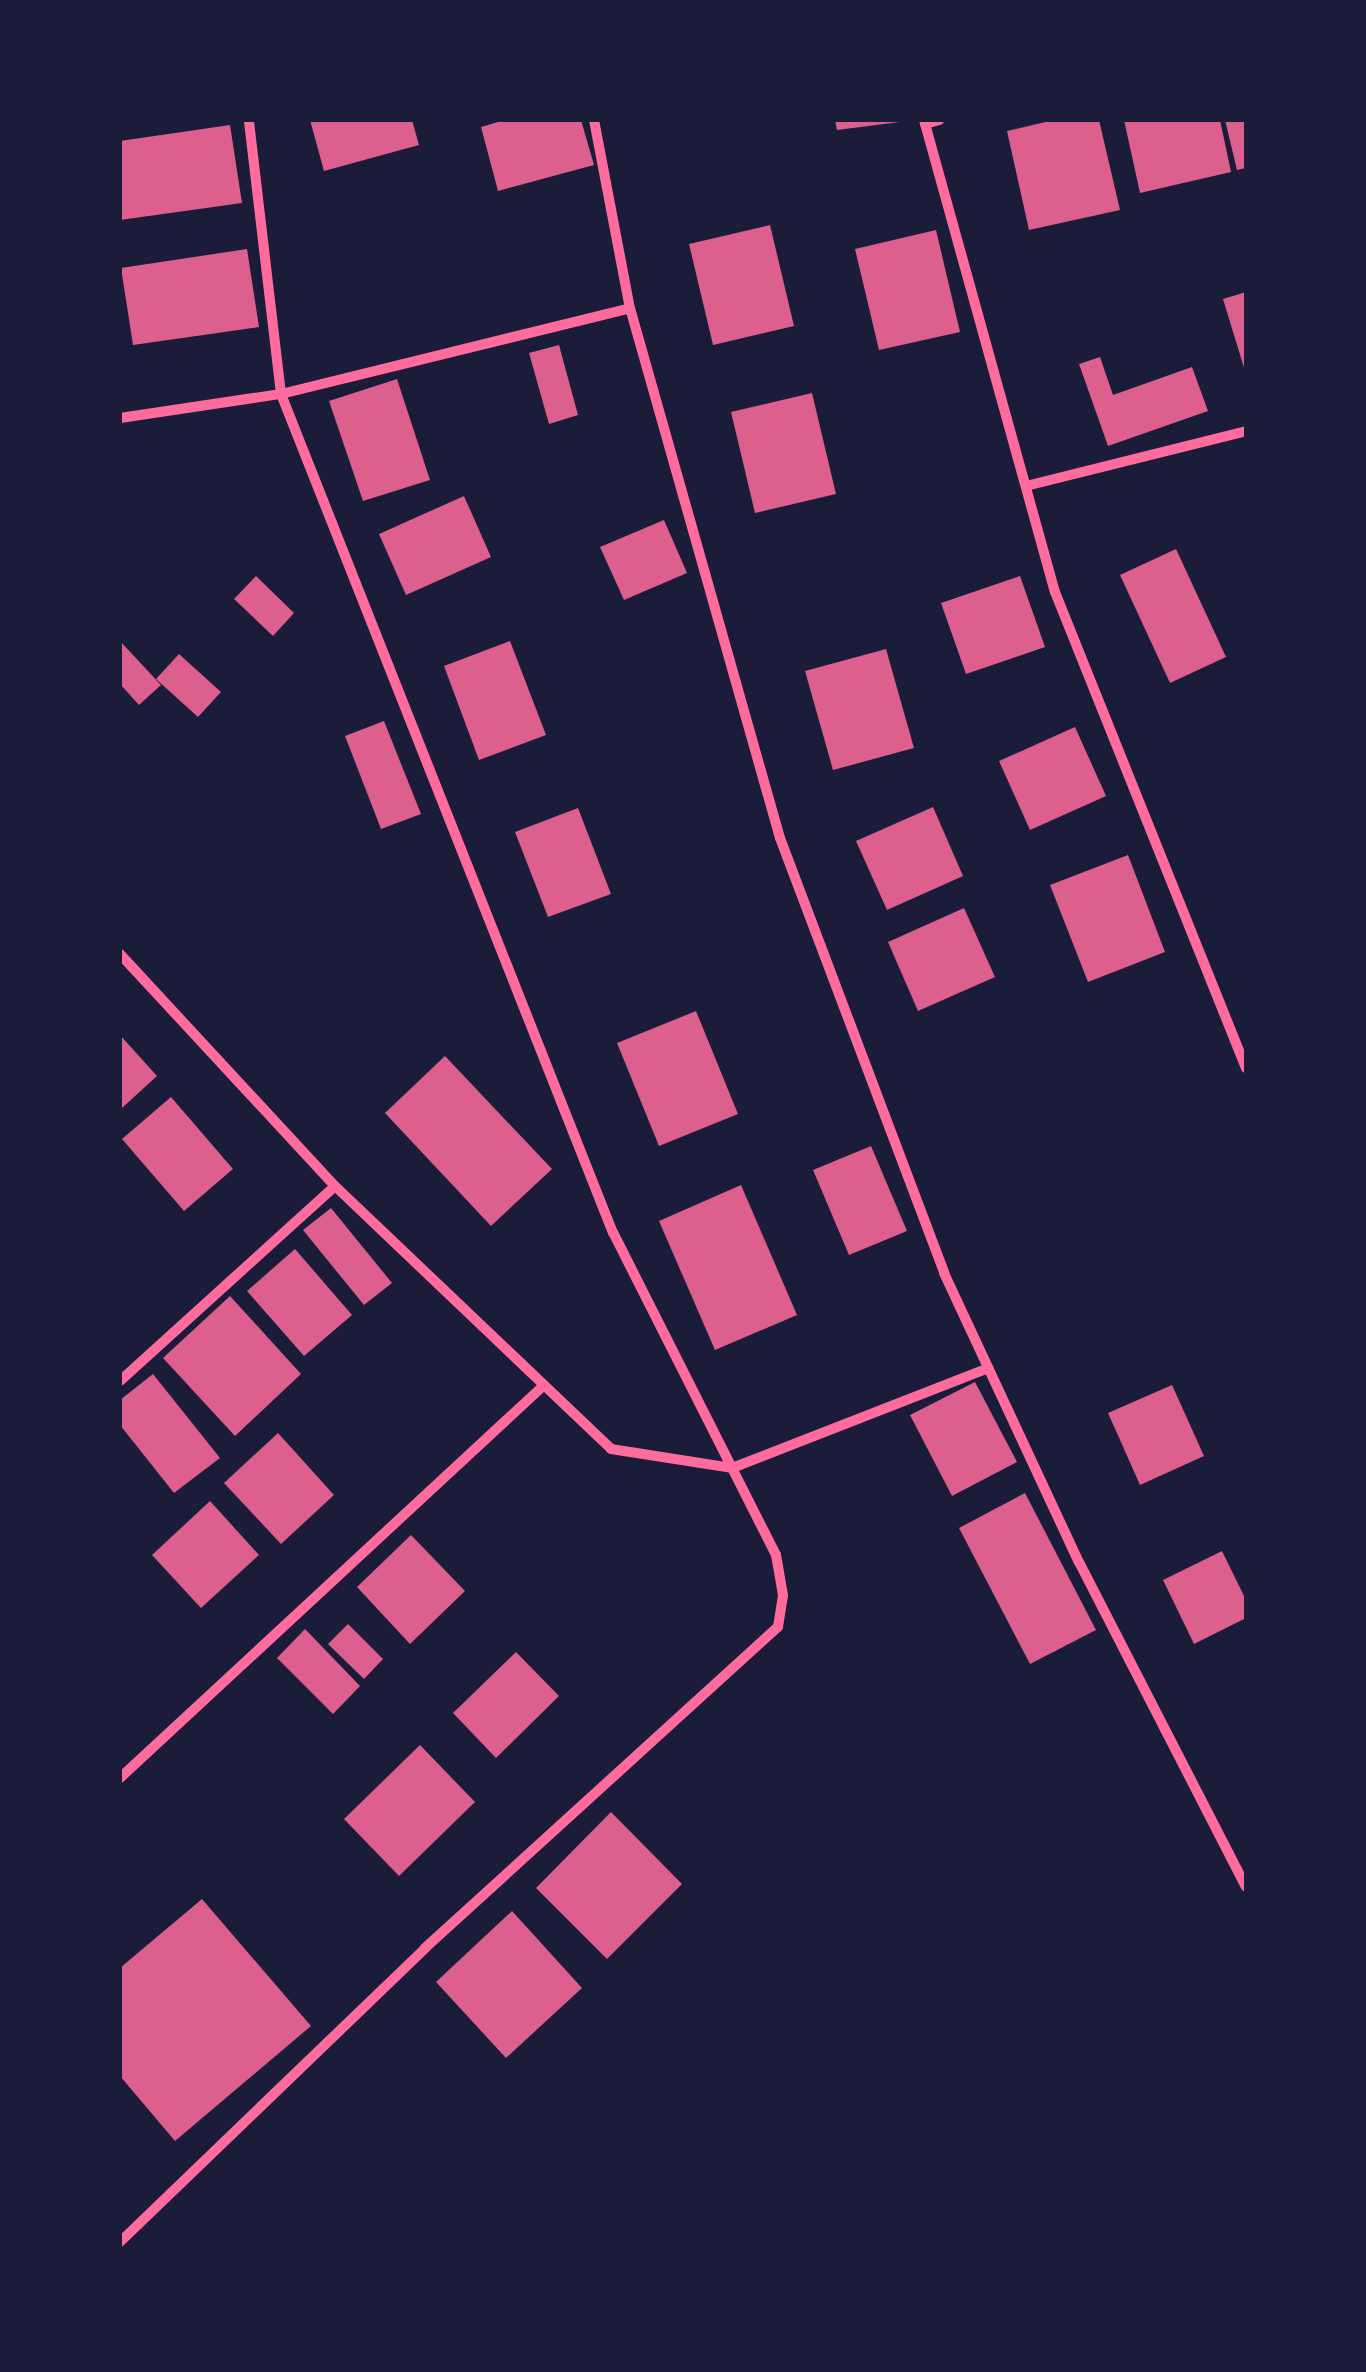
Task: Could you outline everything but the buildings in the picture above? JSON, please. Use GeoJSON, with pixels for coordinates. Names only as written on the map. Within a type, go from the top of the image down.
{"type":"FeatureCollection","features":[{"type":"Feature","properties":{"kind":"street"},"geometry":{"type":"LineString","coordinates":[[120,2242],[424,1948],[778,1627],[783,1595],[776,1556],[613,1234],[281,394],[249,120]]}},
{"type":"Feature","properties":{"kind":"street"},"geometry":{"type":"LineString","coordinates":[[594,120],[630,308],[780,838],[944,1272],[1246,1887]]}},
{"type":"Feature","properties":{"kind":"street"},"geometry":{"type":"LineString","coordinates":[[939,120],[924,122],[1056,592],[1246,1068]]}},
{"type":"Feature","properties":{"kind":"street"},"geometry":{"type":"LineString","coordinates":[[120,418],[281,394],[630,308]]}},
{"type":"Feature","properties":{"kind":"street"},"geometry":{"type":"LineString","coordinates":[[1026,486],[1246,432]]}},
{"type":"Feature","properties":{"kind":"street"},"geometry":{"type":"LineString","coordinates":[[120,954],[334,1186],[611,1448],[732,1468],[988,1368]]}},
{"type":"Feature","properties":{"kind":"street"},"geometry":{"type":"LineString","coordinates":[[120,1381],[334,1186]]}},
{"type":"Feature","properties":{"kind":"street"},"geometry":{"type":"LineString","coordinates":[[120,1778],[542,1386]]}}]}
